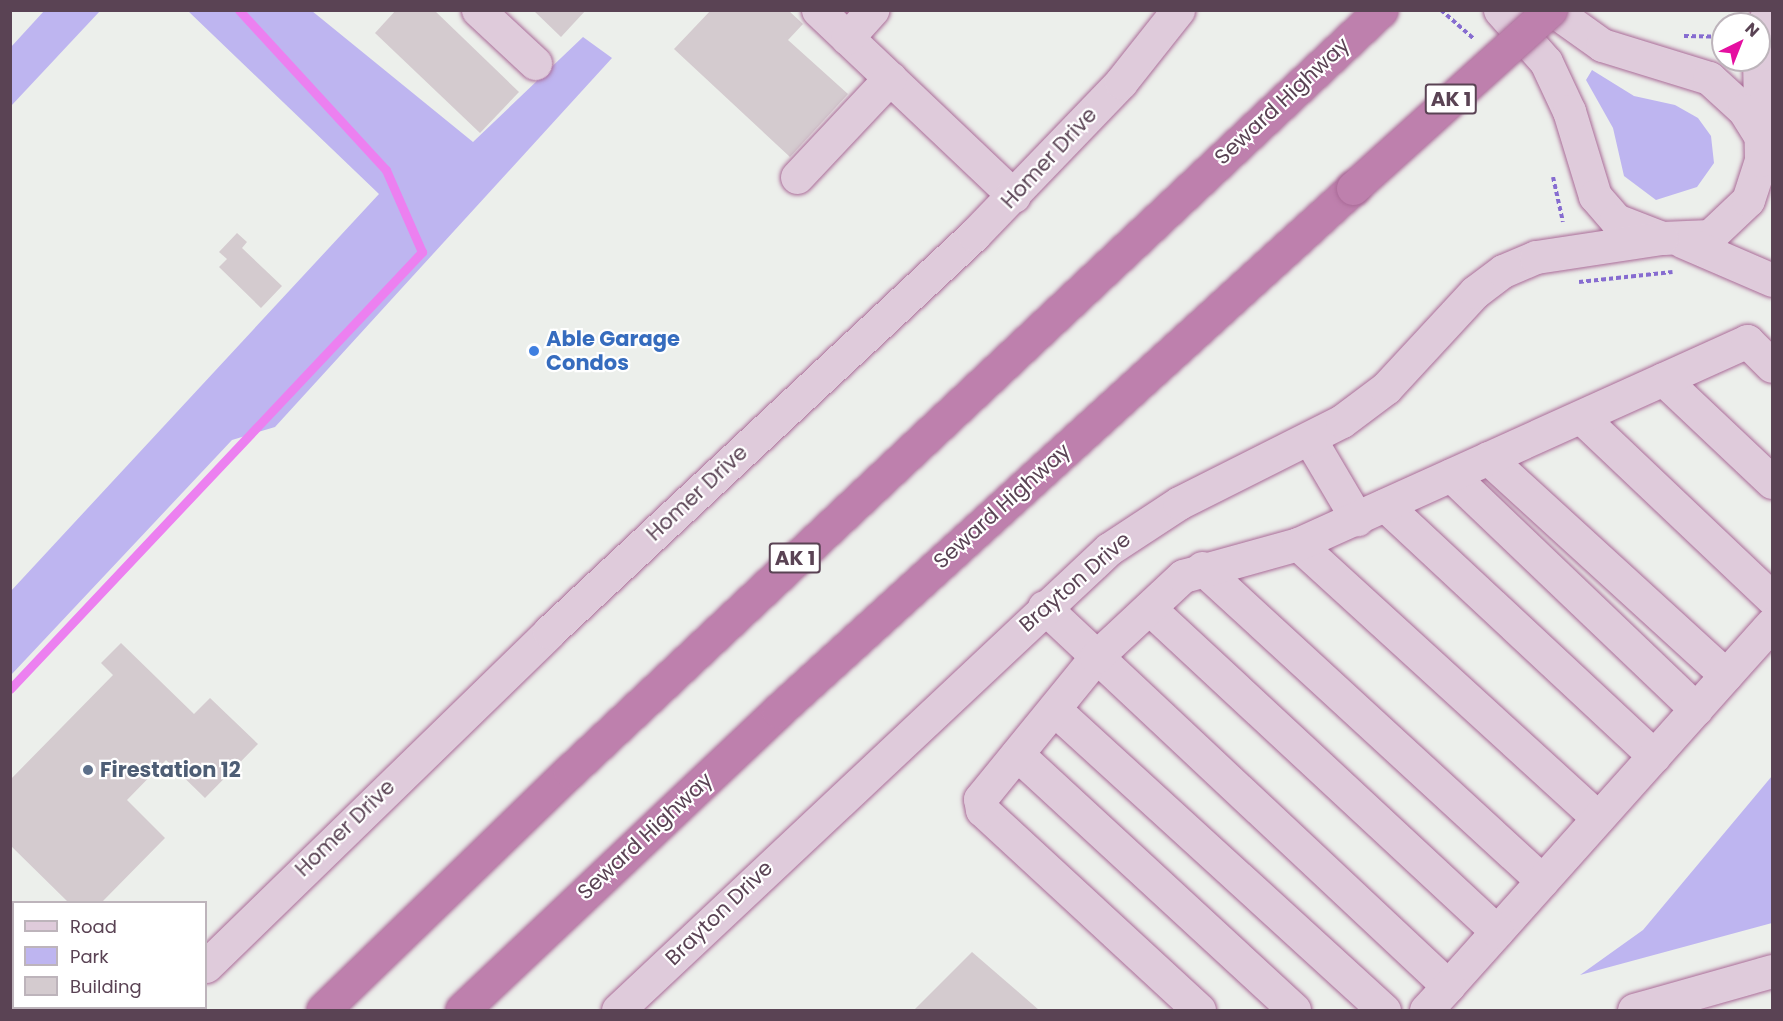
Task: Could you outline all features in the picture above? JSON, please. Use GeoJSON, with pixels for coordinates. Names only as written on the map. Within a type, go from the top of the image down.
{"type":"FeatureCollection","features":[{"type":"Feature","properties":{"kind":"highway","name":"Seward Highway"},"geometry":{"type":"LineString","coordinates":[[324,1011],[1270,110],[1381,10]]}},
{"type":"Feature","properties":{"kind":"highway","name":"Seward Highway"},"geometry":{"type":"LineString","coordinates":[[462,1011],[778,711],[1552,10]]}},
{"type":"Feature","properties":{"kind":"highway"},"geometry":{"type":"LineString","coordinates":[[494,1011],[778,711]]}},
{"type":"Feature","properties":{"kind":"street"},"geometry":{"type":"LineString","coordinates":[[478,10],[535,63]]}},
{"type":"Feature","properties":{"kind":"street"},"geometry":{"type":"LineString","coordinates":[[818,10],[1014,196]]}},
{"type":"Feature","properties":{"kind":"street"},"geometry":{"type":"LineString","coordinates":[[848,38],[872,10]]}},
{"type":"Feature","properties":{"kind":"street"},"geometry":{"type":"LineString","coordinates":[[1087,116],[1154,10]]}},
{"type":"Feature","properties":{"kind":"street","name":"Homer Drive"},"geometry":{"type":"LineString","coordinates":[[207,965],[549,632],[1014,196],[1087,116],[1178,10]]}},
{"type":"Feature","properties":{"kind":"street"},"geometry":{"type":"LineString","coordinates":[[1500,10],[1546,62],[1569,111],[1595,196],[1616,220],[1675,250],[1773,280]]}},
{"type":"Feature","properties":{"kind":"street"},"geometry":{"type":"LineString","coordinates":[[1552,10],[1602,45],[1709,78],[1744,110],[1761,148],[1773,197]]}},
{"type":"Feature","properties":{"kind":"street"},"geometry":{"type":"LineString","coordinates":[[1759,72],[1761,148]]}},
{"type":"Feature","properties":{"kind":"street"},"geometry":{"type":"LineString","coordinates":[[797,177],[890,78]]}},
{"type":"Feature","properties":{"kind":"street","name":"Brayton Drive"},"geometry":{"type":"LineString","coordinates":[[618,1011],[1044,607],[1109,549],[1158,515],[1311,441],[1386,388],[1475,292],[1503,271],[1536,257],[1675,250],[1710,236],[1733,219],[1753,189],[1761,148]]}},
{"type":"Feature","properties":{"kind":"street"},"geometry":{"type":"LineString","coordinates":[[1199,1011],[982,810],[980,799],[1096,657],[1183,576],[1202,568],[1299,544],[1582,418],[1747,341],[1773,366]]}},
{"type":"Feature","properties":{"kind":"street"},"geometry":{"type":"LineString","coordinates":[[1663,379],[1773,482]]}},
{"type":"Feature","properties":{"kind":"street"},"geometry":{"type":"LineString","coordinates":[[1582,418],[1773,598]]}},
{"type":"Feature","properties":{"kind":"street"},"geometry":{"type":"LineString","coordinates":[[1311,441],[1371,512],[1654,756]]}},
{"type":"Feature","properties":{"kind":"street"},"geometry":{"type":"LineString","coordinates":[[1488,458],[1726,675]]}},
{"type":"Feature","properties":{"kind":"street"},"geometry":{"type":"LineString","coordinates":[[1451,475],[1696,709]]}},
{"type":"Feature","properties":{"kind":"street"},"geometry":{"type":"LineString","coordinates":[[1299,544],[1598,818]]}},
{"type":"Feature","properties":{"kind":"street"},"geometry":{"type":"LineString","coordinates":[[1202,568],[1542,881]]}},
{"type":"Feature","properties":{"kind":"street"},"geometry":{"type":"LineString","coordinates":[[1044,607],[1448,986]]}},
{"type":"Feature","properties":{"kind":"street"},"geometry":{"type":"LineString","coordinates":[[1149,608],[1497,931]]}},
{"type":"Feature","properties":{"kind":"street"},"geometry":{"type":"LineString","coordinates":[[1426,1011],[1773,624]]}},
{"type":"Feature","properties":{"kind":"street"},"geometry":{"type":"LineString","coordinates":[[1054,709],[1384,1011]]}},
{"type":"Feature","properties":{"kind":"street"},"geometry":{"type":"LineString","coordinates":[[1017,754],[1294,1011]]}},
{"type":"Feature","properties":{"kind":"street"},"geometry":{"type":"LineString","coordinates":[[1634,1011],[1773,971]]}},
{"type":"Feature","properties":{"kind":"path"},"geometry":{"type":"LineString","coordinates":[[1441,10],[1485,48]]}},
{"type":"Feature","properties":{"kind":"path"},"geometry":{"type":"LineString","coordinates":[[1551,166],[1564,227]]}},
{"type":"Feature","properties":{"kind":"path"},"geometry":{"type":"LineString","coordinates":[[1577,273],[1580,285],[1675,250]]}},
{"type":"Feature","properties":{"kind":"green space"},"geometry":{"type":"Polygon","coordinates":[[[44,11],[100,11],[11,106],[11,47],[44,11]]]}},
{"type":"Feature","properties":{"kind":"green space"},"geometry":{"type":"Polygon","coordinates":[[[188,11],[312,11],[473,142],[583,37],[612,58],[275,427],[232,440],[11,675],[10,592],[379,194],[188,11]]]}},
{"type":"Feature","properties":{"kind":"green space"},"geometry":{"type":"Polygon","coordinates":[[[1592,70],[1634,96],[1675,105],[1698,118],[1711,136],[1714,163],[1697,187],[1656,200],[1624,176],[1613,128],[1586,80],[1592,70]]]}},
{"type":"Feature","properties":{"kind":"green space"},"geometry":{"type":"Polygon","coordinates":[[[1772,776],[1772,923],[1580,975],[1643,930],[1772,776]]]}},
{"type":"Feature","properties":{"kind":"building"},"geometry":{"type":"Polygon","coordinates":[[[396,10],[434,10],[519,92],[480,133],[375,33],[396,10]]]}},
{"type":"Feature","properties":{"kind":"building"},"geometry":{"type":"Polygon","coordinates":[[[533,10],[586,10],[561,37],[533,10]]]}},
{"type":"Feature","properties":{"kind":"building"},"geometry":{"type":"Polygon","coordinates":[[[711,10],[788,10],[803,24],[788,40],[848,94],[790,157],[674,49],[711,10]]]}},
{"type":"Feature","properties":{"kind":"building"},"geometry":{"type":"Polygon","coordinates":[[[237,233],[247,242],[242,248],[282,286],[261,308],[219,267],[227,259],[219,252],[237,233]]]}},
{"type":"Feature","properties":{"kind":"building","name":"Firestation 12"},"geometry":{"type":"Polygon","coordinates":[[[121,643],[194,714],[210,698],[258,744],[205,798],[166,760],[127,800],[165,838],[103,901],[67,901],[10,845],[10,780],[113,675],[101,663],[121,643]]]}},
{"type":"Feature","properties":{"kind":"building"},"geometry":{"type":"Polygon","coordinates":[[[972,952],[1039,1010],[914,1010],[972,952]]]}},
{"type":"Feature","properties":{"kind":"waterway"},"geometry":{"type":"LineString","coordinates":[[10,689],[422,252],[386,170],[239,10]]}},
{"type":"Feature","properties":{"kind":"place","name":"Able Garage Condos"},"geometry":{"type":"Point","coordinates":[534,351]}},
{"type":"Feature","properties":{"kind":"place","name":"Firestation 12"},"geometry":{"type":"Point","coordinates":[88,770]}}]}
